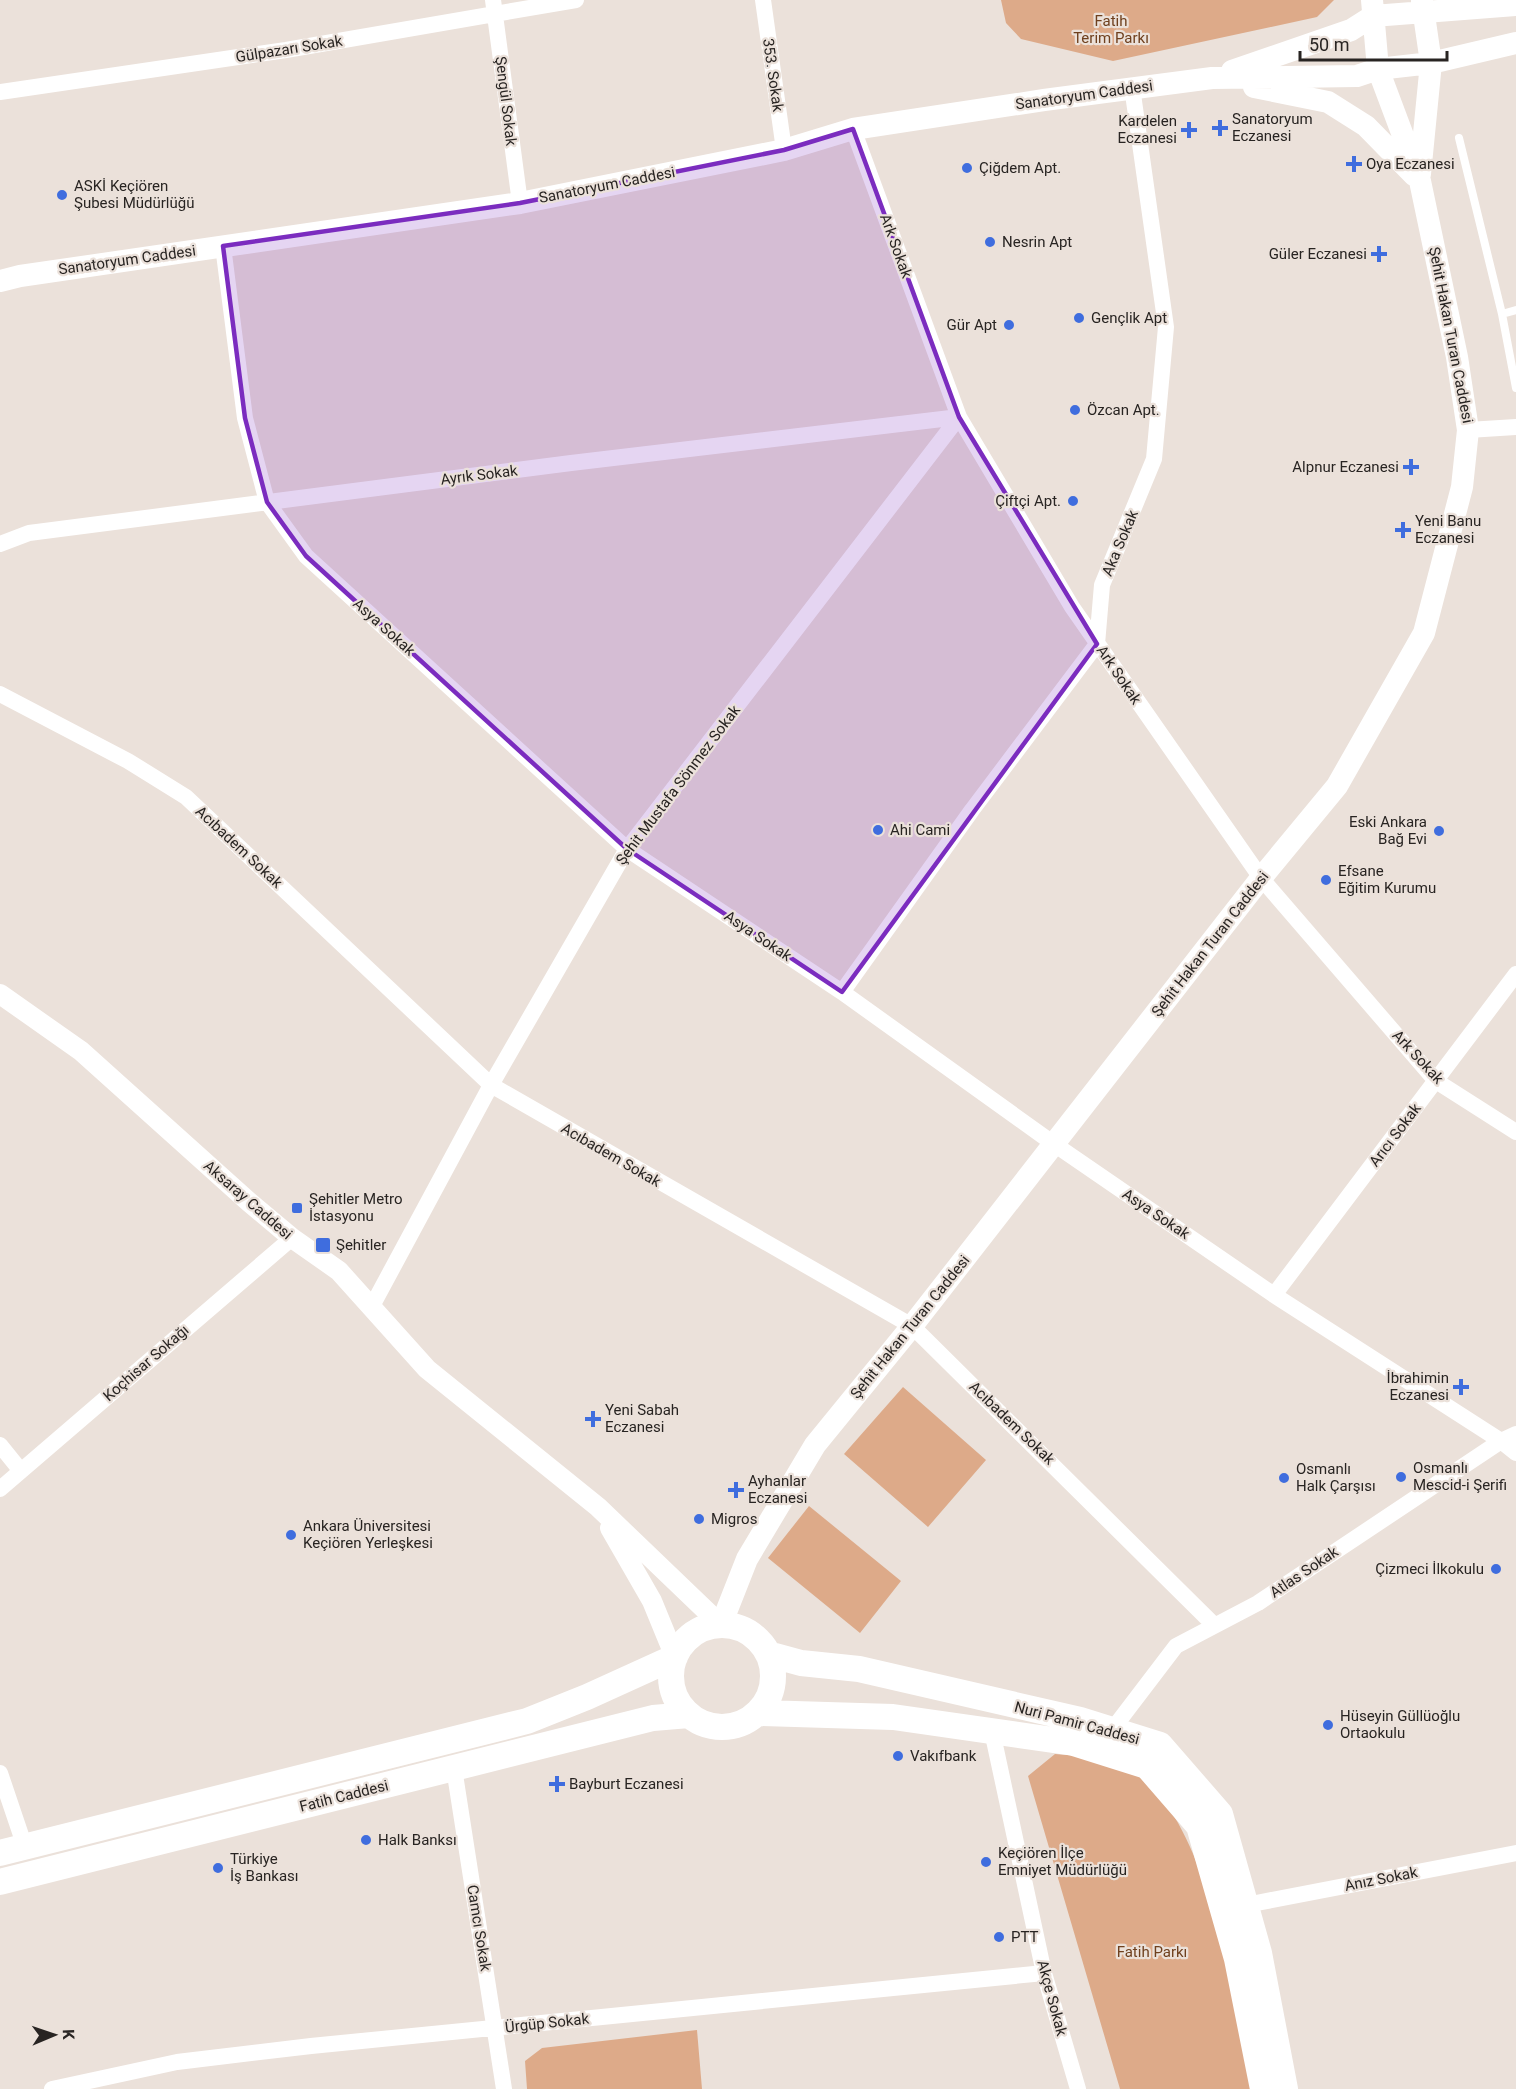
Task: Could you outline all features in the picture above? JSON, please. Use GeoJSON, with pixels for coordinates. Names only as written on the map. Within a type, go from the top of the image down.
{"type":"FeatureCollection","features":[{"type":"Feature","properties":{"kind":"main road","name":"Sanatoryum Caddesi"},"geometry":{"type":"LineString","coordinates":[[1212,78],[1351,30],[1373,8],[1516,5]]}},
{"type":"Feature","properties":{"kind":"main road"},"geometry":{"type":"LineString","coordinates":[[1420,181],[1431,63],[1424,7]]}},
{"type":"Feature","properties":{"kind":"main road"},"geometry":{"type":"LineString","coordinates":[[1373,8],[1378,69],[1420,181]]}},
{"type":"Feature","properties":{"kind":"main road","name":"Sanatoryum Caddesi"},"geometry":{"type":"LineString","coordinates":[[0,281],[520,203],[784,150],[853,129],[1132,87],[1212,78],[1358,76],[1378,69],[1431,63],[1516,44]]}},
{"type":"Feature","properties":{"kind":"main road"},"geometry":{"type":"LineString","coordinates":[[1212,78],[1328,102],[1366,126],[1420,181]]}},
{"type":"Feature","properties":{"kind":"main road","name":"Şehit Hakan Turan Caddesi"},"geometry":{"type":"LineString","coordinates":[[721,1625],[747,1559],[815,1445],[912,1326],[1261,878],[1337,786],[1424,633],[1462,487],[1468,430],[1457,357],[1420,181]]}},
{"type":"Feature","properties":{"kind":"main road"},"geometry":{"type":"LineString","coordinates":[[721,1625],[749,1633],[760,1642],[768,1654],[772,1669],[772,1685],[767,1700],[758,1713],[746,1722],[724,1727],[702,1724],[678,1705],[672,1688],[671,1672],[675,1657],[693,1634],[707,1627],[721,1625]]}},
{"type":"Feature","properties":{"kind":"main road","name":"Nuri Pamir Caddesi"},"geometry":{"type":"LineString","coordinates":[[768,1654],[801,1663],[859,1669],[1080,1720],[1160,1746],[1220,1814],[1259,1953],[1285,2089]]}},
{"type":"Feature","properties":{"kind":"main road","name":"Fatih Caddesi"},"geometry":{"type":"LineString","coordinates":[[0,1853],[526,1721],[587,1697],[675,1657]]}},
{"type":"Feature","properties":{"kind":"main road","name":"Nuri Pamir Caddesi"},"geometry":{"type":"LineString","coordinates":[[758,1713],[893,1717],[1074,1743],[1147,1766],[1199,1826],[1237,1959],[1263,2089]]}},
{"type":"Feature","properties":{"kind":"main road","name":"Fatih Caddesi"},"geometry":{"type":"LineString","coordinates":[[0,1882],[653,1718],[689,1716]]}},
{"type":"Feature","properties":{"kind":"street","name":"Gülpazarı Sokak"},"geometry":{"type":"LineString","coordinates":[[0,92],[494,8],[576,0]]}},
{"type":"Feature","properties":{"kind":"street","name":"353. Sokak"},"geometry":{"type":"LineString","coordinates":[[763,0],[784,150]]}},
{"type":"Feature","properties":{"kind":"street","name":"Şengül Sokak"},"geometry":{"type":"LineString","coordinates":[[494,8],[520,203]]}},
{"type":"Feature","properties":{"kind":"street","name":"Aka Sokak"},"geometry":{"type":"LineString","coordinates":[[1098,644],[1102,585],[1154,459],[1166,327],[1132,87]]}},
{"type":"Feature","properties":{"kind":"street","name":"Ark Sokak"},"geometry":{"type":"LineString","coordinates":[[853,129],[959,417],[1072,607],[1261,878],[1436,1081],[1516,1131]]}},
{"type":"Feature","properties":{"kind":"street","name":"Asya Sokak"},"geometry":{"type":"LineString","coordinates":[[223,246],[245,418],[267,502],[306,556],[627,849],[842,992],[1054,1144],[1274,1295],[1509,1437],[1516,1453]]}},
{"type":"Feature","properties":{"kind":"street","name":"Ayrık Sokak"},"geometry":{"type":"LineString","coordinates":[[0,544],[29,533],[959,417]]}},
{"type":"Feature","properties":{"kind":"street","name":"Şehit Mustafa Sönmez Sokak"},"geometry":{"type":"LineString","coordinates":[[371,1308],[491,1085],[627,849],[959,417]]}},
{"type":"Feature","properties":{"kind":"street"},"geometry":{"type":"LineString","coordinates":[[1468,430],[1516,427]]}},
{"type":"Feature","properties":{"kind":"street"},"geometry":{"type":"LineString","coordinates":[[842,992],[972,810],[1098,644]]}},
{"type":"Feature","properties":{"kind":"street","name":"Acıbadem Sokak"},"geometry":{"type":"LineString","coordinates":[[0,694],[128,761],[186,797],[491,1085],[912,1326],[1214,1624]]}},
{"type":"Feature","properties":{"kind":"street","name":"Arıcı Sokak"},"geometry":{"type":"LineString","coordinates":[[1274,1295],[1516,974]]}},
{"type":"Feature","properties":{"kind":"street","name":"Aksaray Caddesi"},"geometry":{"type":"LineString","coordinates":[[0,994],[81,1052],[292,1238],[339,1271],[427,1369],[598,1507],[721,1625]]}},
{"type":"Feature","properties":{"kind":"street","name":"Koçhisar Sokağı"},"geometry":{"type":"LineString","coordinates":[[0,1489],[292,1238]]}},
{"type":"Feature","properties":{"kind":"street","name":"Atlas Sokak"},"geometry":{"type":"LineString","coordinates":[[1112,1730],[1176,1646],[1214,1624],[1258,1603],[1509,1437]]}},
{"type":"Feature","properties":{"kind":"street"},"geometry":{"type":"LineString","coordinates":[[0,1445],[21,1471]]}},
{"type":"Feature","properties":{"kind":"street"},"geometry":{"type":"LineString","coordinates":[[598,1507],[652,1601],[675,1657]]}},
{"type":"Feature","properties":{"kind":"street","name":"Akçe Sokak"},"geometry":{"type":"LineString","coordinates":[[992,1731],[1044,1972],[1078,2089]]}},
{"type":"Feature","properties":{"kind":"street","name":"Camcı Sokak"},"geometry":{"type":"LineString","coordinates":[[454,1768],[504,2089]]}},
{"type":"Feature","properties":{"kind":"street"},"geometry":{"type":"LineString","coordinates":[[0,1773],[25,1847]]}},
{"type":"Feature","properties":{"kind":"street","name":"Anız Sokak"},"geometry":{"type":"LineString","coordinates":[[1246,1905],[1516,1853]]}},
{"type":"Feature","properties":{"kind":"street","name":"Ürgüp Sokak"},"geometry":{"type":"LineString","coordinates":[[52,2089],[177,2062],[1044,1972]]}},
{"type":"Feature","properties":{"kind":"lane"},"geometry":{"type":"LineString","coordinates":[[1459,138],[1502,314],[1516,388]]}},
{"type":"Feature","properties":{"kind":"lane"},"geometry":{"type":"LineString","coordinates":[[1502,314],[1516,310]]}},
{"type":"Feature","properties":{"kind":"highlighted area"},"geometry":{"type":"Polygon","coordinates":[[[853,129],[959,417],[1097,644],[842,992],[627,849],[306,556],[267,502],[245,418],[223,246],[520,203],[784,150],[853,129]]]}},
{"type":"Feature","properties":{"kind":"green space","name":"Fatih Terim Parkı"},"geometry":{"type":"Polygon","coordinates":[[[1001,0],[1334,0],[1317,17],[1113,61],[1021,39],[1006,23],[1001,0]]]}},
{"type":"Feature","properties":{"kind":"green space"},"geometry":{"type":"Polygon","coordinates":[[[903,1387],[986,1460],[928,1527],[844,1454],[903,1387]]]}},
{"type":"Feature","properties":{"kind":"green space"},"geometry":{"type":"Polygon","coordinates":[[[809,1506],[901,1581],[860,1633],[768,1558],[809,1506]]]}},
{"type":"Feature","properties":{"kind":"green space","name":"Fatih Parkı"},"geometry":{"type":"Polygon","coordinates":[[[1055,1754],[1108,1763],[1138,1776],[1163,1800],[1184,1834],[1216,1920],[1237,2012],[1251,2089],[1120,2089],[1028,1776],[1055,1754]]]}},
{"type":"Feature","properties":{"kind":"green space"},"geometry":{"type":"Polygon","coordinates":[[[697,2030],[702,2089],[527,2089],[525,2061],[542,2048],[697,2030]]]}},
{"type":"Feature","properties":{"kind":"place","name":"Sanatoryum Eczanesi"},"geometry":{"type":"Point","coordinates":[1220,128]}},
{"type":"Feature","properties":{"kind":"place","name":"Kardelen Eczanesi"},"geometry":{"type":"Point","coordinates":[1189,130]}},
{"type":"Feature","properties":{"kind":"place","name":"Oya Eczanesi"},"geometry":{"type":"Point","coordinates":[1354,164]}},
{"type":"Feature","properties":{"kind":"place","name":"Çiğdem Apt."},"geometry":{"type":"Point","coordinates":[967,168]}},
{"type":"Feature","properties":{"kind":"place","name":"ASKİ Keçiören Şubesi Müdürlüğü"},"geometry":{"type":"Point","coordinates":[62,195]}},
{"type":"Feature","properties":{"kind":"place","name":"Nesrin Apt"},"geometry":{"type":"Point","coordinates":[990,242]}},
{"type":"Feature","properties":{"kind":"place","name":"Güler Eczanesi"},"geometry":{"type":"Point","coordinates":[1379,254]}},
{"type":"Feature","properties":{"kind":"place","name":"Gençlik Apt"},"geometry":{"type":"Point","coordinates":[1079,318]}},
{"type":"Feature","properties":{"kind":"place","name":"Gür Apt"},"geometry":{"type":"Point","coordinates":[1009,325]}},
{"type":"Feature","properties":{"kind":"place","name":"Özcan Apt."},"geometry":{"type":"Point","coordinates":[1075,410]}},
{"type":"Feature","properties":{"kind":"place","name":"Alpnur Eczanesi"},"geometry":{"type":"Point","coordinates":[1411,467]}},
{"type":"Feature","properties":{"kind":"place","name":"Çiftçi Apt."},"geometry":{"type":"Point","coordinates":[1073,501]}},
{"type":"Feature","properties":{"kind":"place","name":"Yeni Banu Eczanesi"},"geometry":{"type":"Point","coordinates":[1403,530]}},
{"type":"Feature","properties":{"kind":"place","name":"Ahi Cami"},"geometry":{"type":"Point","coordinates":[878,830]}},
{"type":"Feature","properties":{"kind":"place","name":"Eski Ankara Bağ Evi"},"geometry":{"type":"Point","coordinates":[1439,831]}},
{"type":"Feature","properties":{"kind":"place","name":"Efsane Eğitim Kurumu"},"geometry":{"type":"Point","coordinates":[1326,880]}},
{"type":"Feature","properties":{"kind":"place","name":"Şehitler Metro İstasyonu"},"geometry":{"type":"Point","coordinates":[297,1208]}},
{"type":"Feature","properties":{"kind":"place","name":"Şehitler"},"geometry":{"type":"Point","coordinates":[323,1245]}},
{"type":"Feature","properties":{"kind":"place","name":"İbrahimin Eczanesi"},"geometry":{"type":"Point","coordinates":[1461,1387]}},
{"type":"Feature","properties":{"kind":"place","name":"Yeni Sabah Eczanesi"},"geometry":{"type":"Point","coordinates":[593,1419]}},
{"type":"Feature","properties":{"kind":"place","name":"Osmanlı Mescid-i Şerifi"},"geometry":{"type":"Point","coordinates":[1401,1477]}},
{"type":"Feature","properties":{"kind":"place","name":"Osmanlı Halk Çarşısı"},"geometry":{"type":"Point","coordinates":[1284,1478]}},
{"type":"Feature","properties":{"kind":"place","name":"Ayhanlar Eczanesi"},"geometry":{"type":"Point","coordinates":[736,1490]}},
{"type":"Feature","properties":{"kind":"place","name":"Migros"},"geometry":{"type":"Point","coordinates":[699,1519]}},
{"type":"Feature","properties":{"kind":"place","name":"Ankara Üniversitesi Keçiören Yerleşkesi"},"geometry":{"type":"Point","coordinates":[291,1535]}},
{"type":"Feature","properties":{"kind":"place","name":"Çizmeci İlkokulu"},"geometry":{"type":"Point","coordinates":[1496,1569]}},
{"type":"Feature","properties":{"kind":"place","name":"Hüseyin Güllüoğlu Ortaokulu"},"geometry":{"type":"Point","coordinates":[1328,1725]}},
{"type":"Feature","properties":{"kind":"place","name":"Vakıfbank"},"geometry":{"type":"Point","coordinates":[898,1756]}},
{"type":"Feature","properties":{"kind":"place","name":"Bayburt Eczanesi"},"geometry":{"type":"Point","coordinates":[557,1784]}},
{"type":"Feature","properties":{"kind":"place","name":"Halk Banksı"},"geometry":{"type":"Point","coordinates":[366,1840]}},
{"type":"Feature","properties":{"kind":"place","name":"Keçiören İlçe Emniyet Müdürlüğü"},"geometry":{"type":"Point","coordinates":[986,1862]}},
{"type":"Feature","properties":{"kind":"place","name":"Türkiye İş Bankası"},"geometry":{"type":"Point","coordinates":[218,1868]}},
{"type":"Feature","properties":{"kind":"place","name":"PTT"},"geometry":{"type":"Point","coordinates":[999,1937]}}]}
